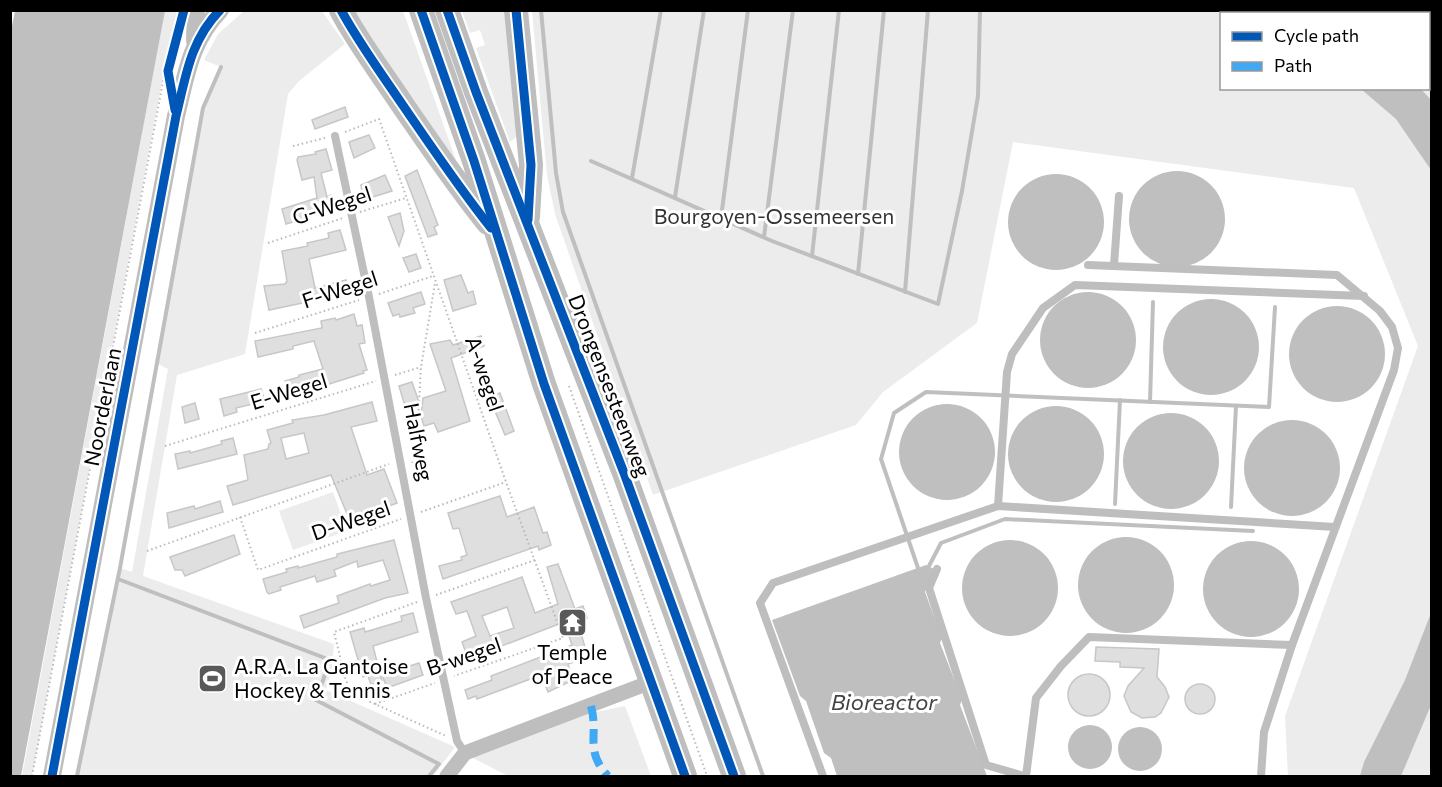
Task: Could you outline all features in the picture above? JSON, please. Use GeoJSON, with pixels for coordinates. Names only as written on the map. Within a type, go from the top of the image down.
{"type":"FeatureCollection","features":[{"type":"Feature","properties":{"kind":"highway"},"geometry":{"type":"LineString","coordinates":[[341,10],[352,31],[459,187],[495,233]]}},
{"type":"Feature","properties":{"kind":"highway"},"geometry":{"type":"LineString","coordinates":[[421,10],[474,161],[544,384],[685,777]]}},
{"type":"Feature","properties":{"kind":"highway","name":"Drongensesteenweg"},"geometry":{"type":"LineString","coordinates":[[447,10],[476,92],[599,406],[734,777]]}},
{"type":"Feature","properties":{"kind":"highway"},"geometry":{"type":"LineString","coordinates":[[516,10],[531,165],[528,226]]}},
{"type":"Feature","properties":{"kind":"street"},"geometry":{"type":"LineString","coordinates":[[192,53],[196,10]]}},
{"type":"Feature","properties":{"kind":"street"},"geometry":{"type":"LineString","coordinates":[[192,53],[204,28],[220,10]]}},
{"type":"Feature","properties":{"kind":"street","name":"Noorderlaan"},"geometry":{"type":"LineString","coordinates":[[52,777],[176,116],[192,53]]}},
{"type":"Feature","properties":{"kind":"street"},"geometry":{"type":"LineString","coordinates":[[447,777],[461,747],[651,682]]}},
{"type":"Feature","properties":{"kind":"lane","name":"Halfweg"},"geometry":{"type":"LineString","coordinates":[[335,136],[444,680],[461,747]]}},
{"type":"Feature","properties":{"kind":"lane"},"geometry":{"type":"LineString","coordinates":[[1114,266],[1119,196]]}},
{"type":"Feature","properties":{"kind":"lane"},"geometry":{"type":"LineString","coordinates":[[1088,264],[1337,275],[1380,311],[1392,327],[1398,348],[1394,370],[1292,645],[1264,732],[1261,777]]}},
{"type":"Feature","properties":{"kind":"lane"},"geometry":{"type":"LineString","coordinates":[[998,506],[1007,372],[1012,354],[1043,308],[1075,285],[1364,296]]}},
{"type":"Feature","properties":{"kind":"lane"},"geometry":{"type":"LineString","coordinates":[[823,777],[760,603],[773,583],[998,506],[1335,527]]}},
{"type":"Feature","properties":{"kind":"lane"},"geometry":{"type":"LineString","coordinates":[[937,569],[929,588],[986,765],[1025,777],[1036,698],[1061,666],[1089,637],[1292,645]]}},
{"type":"Feature","properties":{"kind":"path"},"geometry":{"type":"LineString","coordinates":[[176,116],[168,71],[182,10]]}},
{"type":"Feature","properties":{"kind":"path"},"geometry":{"type":"LineString","coordinates":[[32,777],[169,50],[182,10]]}},
{"type":"Feature","properties":{"kind":"path"},"geometry":{"type":"LineString","coordinates":[[173,51],[192,53]]}},
{"type":"Feature","properties":{"kind":"path"},"geometry":{"type":"LineString","coordinates":[[404,472],[416,458],[421,367],[436,282]]}},
{"type":"Feature","properties":{"kind":"path"},"geometry":{"type":"LineString","coordinates":[[566,377],[707,777]]}},
{"type":"Feature","properties":{"kind":"path"},"geometry":{"type":"LineString","coordinates":[[147,551],[401,460]]}},
{"type":"Feature","properties":{"kind":"path"},"geometry":{"type":"LineString","coordinates":[[334,632],[346,681],[357,696],[461,747]]}},
{"type":"Feature","properties":{"kind":"path"},"geometry":{"type":"LineString","coordinates":[[663,654],[686,646]]}},
{"type":"Feature","properties":{"kind":"green space"},"geometry":{"type":"Polygon","coordinates":[[[165,10],[178,11],[169,45],[32,776],[22,776],[165,10]]]}},
{"type":"Feature","properties":{"kind":"green space"},"geometry":{"type":"Polygon","coordinates":[[[244,11],[322,11],[345,44],[299,81],[288,94],[245,354],[177,375],[143,576],[334,644],[332,669],[326,690],[455,747],[433,776],[78,776],[120,568],[132,572],[168,369],[158,364],[203,108],[221,67],[204,60],[218,34],[244,11]]]}},
{"type":"Feature","properties":{"kind":"green space"},"geometry":{"type":"Polygon","coordinates":[[[351,11],[403,11],[457,163],[351,11]]]}},
{"type":"Feature","properties":{"kind":"green space"},"geometry":{"type":"Polygon","coordinates":[[[462,11],[516,11],[529,127],[510,142],[476,48],[485,45],[480,30],[470,33],[462,11]]]}},
{"type":"Feature","properties":{"kind":"green space","name":"Bourgoyen-Ossemeersen"},"geometry":{"type":"Polygon","coordinates":[[[532,11],[1431,11],[1431,776],[1288,776],[1285,716],[1418,346],[1354,188],[1013,142],[977,323],[883,392],[856,425],[653,495],[555,214],[547,175],[532,11]]]}},
{"type":"Feature","properties":{"kind":"green space"},"geometry":{"type":"Polygon","coordinates":[[[333,492],[347,531],[293,550],[279,511],[333,492]]]}},
{"type":"Feature","properties":{"kind":"green space"},"geometry":{"type":"Polygon","coordinates":[[[625,706],[651,776],[508,776],[473,758],[591,713],[625,706]]]}},
{"type":"Feature","properties":{"kind":"water"},"geometry":{"type":"Polygon","coordinates":[[[15,11],[165,11],[21,776],[10,776],[10,36],[15,11]]]}},
{"type":"Feature","properties":{"kind":"water"},"geometry":{"type":"Polygon","coordinates":[[[1362,90],[1422,90],[1431,100],[1431,170],[1396,119],[1362,90]]]}},
{"type":"Feature","properties":{"kind":"water"},"geometry":{"type":"Polygon","coordinates":[[[1177,171],[1195,175],[1211,185],[1221,201],[1225,219],[1221,237],[1211,253],[1195,263],[1177,267],[1159,263],[1143,253],[1133,237],[1129,219],[1133,201],[1143,185],[1159,175],[1177,171]]]}},
{"type":"Feature","properties":{"kind":"water"},"geometry":{"type":"Polygon","coordinates":[[[1056,174],[1074,178],[1090,188],[1100,204],[1104,222],[1100,240],[1090,256],[1074,266],[1056,270],[1038,266],[1022,256],[1012,240],[1008,222],[1012,204],[1022,188],[1038,178],[1056,174]]]}},
{"type":"Feature","properties":{"kind":"water"},"geometry":{"type":"Polygon","coordinates":[[[1088,292],[1106,296],[1122,306],[1132,322],[1136,340],[1132,358],[1122,374],[1106,384],[1088,388],[1070,384],[1054,374],[1044,358],[1040,340],[1044,322],[1054,306],[1070,296],[1088,292]]]}},
{"type":"Feature","properties":{"kind":"water"},"geometry":{"type":"Polygon","coordinates":[[[1211,299],[1229,303],[1245,313],[1255,329],[1259,347],[1255,365],[1245,381],[1229,391],[1211,395],[1193,391],[1177,381],[1167,365],[1163,347],[1167,329],[1177,313],[1193,303],[1211,299]]]}},
{"type":"Feature","properties":{"kind":"water"},"geometry":{"type":"Polygon","coordinates":[[[1337,306],[1355,310],[1371,320],[1381,336],[1385,354],[1381,372],[1371,388],[1355,398],[1337,402],[1319,398],[1303,388],[1293,372],[1289,354],[1293,336],[1303,320],[1319,310],[1337,306]]]}},
{"type":"Feature","properties":{"kind":"water"},"geometry":{"type":"Polygon","coordinates":[[[947,404],[965,408],[981,418],[991,434],[995,452],[991,470],[981,486],[965,496],[947,500],[929,496],[913,486],[903,470],[899,452],[903,434],[913,418],[929,408],[947,404]]]}},
{"type":"Feature","properties":{"kind":"water"},"geometry":{"type":"Polygon","coordinates":[[[1056,406],[1074,410],[1090,420],[1100,436],[1104,454],[1100,472],[1090,488],[1074,498],[1056,502],[1038,498],[1022,488],[1012,472],[1008,454],[1012,436],[1022,420],[1038,410],[1056,406]]]}},
{"type":"Feature","properties":{"kind":"water"},"geometry":{"type":"Polygon","coordinates":[[[1171,413],[1189,417],[1205,427],[1215,443],[1219,461],[1215,479],[1205,495],[1189,505],[1171,509],[1153,505],[1137,495],[1127,479],[1123,461],[1127,443],[1137,427],[1153,417],[1171,413]]]}},
{"type":"Feature","properties":{"kind":"water"},"geometry":{"type":"Polygon","coordinates":[[[1292,420],[1310,424],[1326,434],[1336,450],[1340,468],[1336,486],[1326,502],[1310,512],[1292,516],[1274,512],[1258,502],[1248,486],[1244,468],[1248,450],[1258,434],[1274,424],[1292,420]]]}},
{"type":"Feature","properties":{"kind":"water"},"geometry":{"type":"Polygon","coordinates":[[[1126,537],[1144,541],[1160,551],[1170,567],[1174,585],[1170,603],[1160,619],[1144,629],[1126,633],[1108,629],[1092,619],[1082,603],[1078,585],[1082,567],[1092,551],[1108,541],[1126,537]]]}},
{"type":"Feature","properties":{"kind":"water"},"geometry":{"type":"Polygon","coordinates":[[[1010,540],[1028,544],[1044,554],[1054,570],[1058,588],[1054,606],[1044,622],[1028,632],[1010,636],[992,632],[976,622],[966,606],[962,588],[966,570],[976,554],[992,544],[1010,540]]]}},
{"type":"Feature","properties":{"kind":"water"},"geometry":{"type":"Polygon","coordinates":[[[1251,541],[1269,545],[1285,555],[1295,571],[1299,589],[1295,607],[1285,623],[1269,633],[1251,637],[1233,633],[1217,623],[1207,607],[1203,589],[1207,571],[1217,555],[1233,545],[1251,541]]]}},
{"type":"Feature","properties":{"kind":"water","name":"Bioreactor"},"geometry":{"type":"Polygon","coordinates":[[[926,565],[934,569],[925,592],[942,638],[940,643],[962,699],[960,705],[987,776],[837,776],[831,758],[824,753],[806,701],[800,696],[772,620],[926,565]]]}},
{"type":"Feature","properties":{"kind":"water"},"geometry":{"type":"Polygon","coordinates":[[[1431,613],[1431,705],[1401,776],[1360,776],[1364,762],[1405,680],[1431,613]]]}},
{"type":"Feature","properties":{"kind":"water"},"geometry":{"type":"Polygon","coordinates":[[[1090,725],[1105,732],[1112,747],[1105,762],[1090,769],[1075,762],[1068,747],[1075,732],[1090,725]]]}},
{"type":"Feature","properties":{"kind":"water"},"geometry":{"type":"Polygon","coordinates":[[[1140,727],[1155,734],[1162,749],[1155,764],[1140,771],[1125,764],[1118,749],[1125,734],[1140,727]]]}},
{"type":"Feature","properties":{"kind":"building"},"geometry":{"type":"Polygon","coordinates":[[[345,107],[348,117],[315,129],[312,120],[345,107]]]}},
{"type":"Feature","properties":{"kind":"building"},"geometry":{"type":"Polygon","coordinates":[[[369,135],[375,148],[354,158],[349,142],[369,135]]]}},
{"type":"Feature","properties":{"kind":"building"},"geometry":{"type":"Polygon","coordinates":[[[326,149],[332,170],[321,173],[327,197],[331,195],[335,209],[286,224],[282,209],[317,198],[314,177],[302,180],[298,157],[316,154],[315,152],[326,149]]]}},
{"type":"Feature","properties":{"kind":"building"},"geometry":{"type":"Polygon","coordinates":[[[417,170],[438,225],[434,227],[437,234],[428,237],[405,176],[417,170]]]}},
{"type":"Feature","properties":{"kind":"building"},"geometry":{"type":"Polygon","coordinates":[[[385,175],[392,191],[363,200],[361,185],[385,175]]]}},
{"type":"Feature","properties":{"kind":"building"},"geometry":{"type":"Polygon","coordinates":[[[400,213],[404,231],[399,246],[388,217],[400,213]]]}},
{"type":"Feature","properties":{"kind":"building"},"geometry":{"type":"Polygon","coordinates":[[[340,230],[346,250],[309,259],[315,288],[346,280],[349,291],[269,310],[264,286],[285,284],[287,281],[282,251],[308,246],[307,243],[329,238],[328,233],[340,230]]]}},
{"type":"Feature","properties":{"kind":"building"},"geometry":{"type":"Polygon","coordinates":[[[416,254],[421,268],[409,272],[403,258],[416,254]]]}},
{"type":"Feature","properties":{"kind":"building"},"geometry":{"type":"Polygon","coordinates":[[[461,275],[468,293],[473,291],[476,304],[453,311],[444,280],[461,275]]]}},
{"type":"Feature","properties":{"kind":"building"},"geometry":{"type":"Polygon","coordinates":[[[421,292],[425,304],[413,308],[415,313],[400,317],[399,314],[393,316],[388,303],[421,292]]]}},
{"type":"Feature","properties":{"kind":"building"},"geometry":{"type":"Polygon","coordinates":[[[354,314],[357,326],[362,325],[365,343],[359,344],[367,370],[363,371],[364,373],[288,397],[285,381],[323,369],[314,341],[293,346],[293,349],[258,357],[255,341],[322,328],[321,321],[335,318],[336,320],[354,314]]]}},
{"type":"Feature","properties":{"kind":"building"},"geometry":{"type":"Polygon","coordinates":[[[481,336],[484,346],[451,358],[470,421],[438,432],[434,423],[424,426],[421,416],[423,398],[446,391],[430,344],[450,340],[453,345],[481,336]]]}},
{"type":"Feature","properties":{"kind":"building"},"geometry":{"type":"Polygon","coordinates":[[[412,382],[419,402],[405,406],[399,386],[412,382]]]}},
{"type":"Feature","properties":{"kind":"building"},"geometry":{"type":"Polygon","coordinates":[[[261,389],[265,401],[236,408],[237,412],[224,416],[220,399],[261,389]]]}},
{"type":"Feature","properties":{"kind":"building"},"geometry":{"type":"Polygon","coordinates":[[[500,393],[514,431],[505,435],[489,397],[500,393]]]}},
{"type":"Feature","properties":{"kind":"building"},"geometry":{"type":"Polygon","coordinates":[[[372,402],[377,421],[351,427],[367,475],[384,469],[397,503],[350,521],[331,475],[233,505],[227,486],[248,480],[244,455],[268,449],[271,443],[267,430],[293,423],[292,420],[324,415],[372,402]],[[304,433],[281,438],[286,459],[309,453],[304,433]]]}},
{"type":"Feature","properties":{"kind":"building"},"geometry":{"type":"Polygon","coordinates":[[[195,403],[199,419],[185,423],[182,407],[195,403]]]}},
{"type":"Feature","properties":{"kind":"building"},"geometry":{"type":"Polygon","coordinates":[[[233,438],[237,454],[178,469],[175,454],[190,451],[190,453],[222,444],[221,441],[233,438]]]}},
{"type":"Feature","properties":{"kind":"building"},"geometry":{"type":"Polygon","coordinates":[[[500,496],[507,517],[534,507],[543,533],[547,532],[551,545],[539,550],[538,546],[443,579],[439,566],[462,560],[461,557],[467,555],[459,528],[453,529],[448,513],[500,496]]]}},
{"type":"Feature","properties":{"kind":"building"},"geometry":{"type":"Polygon","coordinates":[[[220,501],[223,512],[169,528],[167,513],[194,506],[195,509],[220,501]]]}},
{"type":"Feature","properties":{"kind":"building"},"geometry":{"type":"Polygon","coordinates":[[[234,535],[240,554],[185,576],[182,570],[175,570],[170,557],[234,535]]]}},
{"type":"Feature","properties":{"kind":"building"},"geometry":{"type":"Polygon","coordinates":[[[394,540],[408,593],[385,598],[304,628],[300,616],[339,603],[337,596],[370,584],[371,586],[390,580],[383,560],[358,567],[357,561],[334,570],[336,576],[317,582],[315,576],[280,587],[281,590],[269,594],[267,592],[263,579],[287,572],[286,569],[298,566],[298,568],[337,557],[337,554],[394,540]]]}},
{"type":"Feature","properties":{"kind":"building"},"geometry":{"type":"Polygon","coordinates":[[[558,564],[575,609],[583,606],[587,618],[579,621],[579,627],[588,657],[568,664],[573,680],[548,692],[541,675],[477,699],[476,696],[468,699],[465,690],[492,680],[491,676],[572,645],[564,622],[468,659],[462,642],[476,636],[467,611],[456,614],[451,602],[522,577],[535,613],[558,604],[547,567],[558,564]],[[507,607],[482,616],[490,636],[514,628],[507,607]]]}},
{"type":"Feature","properties":{"kind":"building"},"geometry":{"type":"Polygon","coordinates":[[[413,613],[418,632],[373,646],[382,681],[371,685],[368,676],[363,677],[350,632],[364,628],[365,632],[402,621],[401,616],[413,613]]]}},
{"type":"Feature","properties":{"kind":"building"},"geometry":{"type":"Polygon","coordinates":[[[1096,647],[1159,649],[1157,677],[1169,697],[1161,713],[1155,717],[1142,718],[1131,712],[1124,696],[1128,686],[1144,668],[1120,667],[1120,662],[1095,661],[1096,647]]]}},
{"type":"Feature","properties":{"kind":"building"},"geometry":{"type":"Polygon","coordinates":[[[419,663],[423,675],[387,688],[382,675],[419,663]]]}},
{"type":"Feature","properties":{"kind":"building"},"geometry":{"type":"Polygon","coordinates":[[[1089,674],[1097,675],[1104,680],[1109,687],[1109,703],[1104,710],[1097,715],[1089,716],[1081,715],[1074,710],[1069,703],[1068,695],[1069,687],[1074,680],[1081,675],[1089,674]]]}},
{"type":"Feature","properties":{"kind":"building"},"geometry":{"type":"Polygon","coordinates":[[[1200,684],[1211,688],[1215,699],[1211,710],[1200,714],[1189,710],[1185,699],[1189,688],[1200,684]]]}},
{"type":"Feature","properties":{"kind":"waterway"},"geometry":{"type":"LineString","coordinates":[[541,10],[556,173],[563,212],[763,776]]}},
{"type":"Feature","properties":{"kind":"waterway"},"geometry":{"type":"LineString","coordinates":[[632,178],[661,10]]}},
{"type":"Feature","properties":{"kind":"waterway"},"geometry":{"type":"LineString","coordinates":[[675,197],[704,10]]}},
{"type":"Feature","properties":{"kind":"waterway"},"geometry":{"type":"LineString","coordinates":[[721,218],[748,10]]}},
{"type":"Feature","properties":{"kind":"waterway"},"geometry":{"type":"LineString","coordinates":[[764,237],[793,10]]}},
{"type":"Feature","properties":{"kind":"waterway"},"geometry":{"type":"LineString","coordinates":[[812,256],[839,10]]}},
{"type":"Feature","properties":{"kind":"waterway"},"geometry":{"type":"LineString","coordinates":[[858,274],[884,10]]}},
{"type":"Feature","properties":{"kind":"waterway"},"geometry":{"type":"LineString","coordinates":[[905,292],[928,10]]}},
{"type":"Feature","properties":{"kind":"waterway"},"geometry":{"type":"LineString","coordinates":[[591,161],[772,241],[938,304],[962,191],[978,96],[980,10]]}},
{"type":"Feature","properties":{"kind":"waterway"},"geometry":{"type":"LineString","coordinates":[[77,776],[120,568],[203,108],[221,67]]}},
{"type":"Feature","properties":{"kind":"waterway"},"geometry":{"type":"LineString","coordinates":[[1150,402],[1153,302]]}},
{"type":"Feature","properties":{"kind":"waterway"},"geometry":{"type":"LineString","coordinates":[[918,568],[881,459],[894,413],[926,392],[1269,407],[1275,307]]}},
{"type":"Feature","properties":{"kind":"waterway"},"geometry":{"type":"LineString","coordinates":[[1115,504],[1120,400]]}},
{"type":"Feature","properties":{"kind":"waterway"},"geometry":{"type":"LineString","coordinates":[[1231,507],[1236,406]]}},
{"type":"Feature","properties":{"kind":"waterway"},"geometry":{"type":"LineString","coordinates":[[929,566],[941,543],[1005,519],[1253,531]]}},
{"type":"Feature","properties":{"kind":"waterway"},"geometry":{"type":"LineString","coordinates":[[118,579],[325,658],[327,669],[316,700],[439,764],[429,776]]}},
{"type":"Feature","properties":{"kind":"marked path"},"geometry":{"type":"LineString","coordinates":[[591,706],[594,750],[596,758],[608,776]]}},
{"type":"Feature","properties":{"kind":"cycle path"},"geometry":{"type":"LineString","coordinates":[[175,110],[168,71],[184,10]]}},
{"type":"Feature","properties":{"kind":"cycle path"},"geometry":{"type":"LineString","coordinates":[[52,776],[176,116],[190,60],[202,34],[220,10]]}},
{"type":"Feature","properties":{"kind":"cycle path"},"geometry":{"type":"LineString","coordinates":[[341,10],[456,182],[491,228]]}},
{"type":"Feature","properties":{"kind":"cycle path"},"geometry":{"type":"LineString","coordinates":[[421,10],[474,161],[544,384],[685,776]]}},
{"type":"Feature","properties":{"kind":"cycle path"},"geometry":{"type":"LineString","coordinates":[[447,10],[476,92],[624,473],[734,776]]}},
{"type":"Feature","properties":{"kind":"cycle path"},"geometry":{"type":"LineString","coordinates":[[516,10],[531,165],[528,220]]}},
{"type":"Feature","properties":{"kind":"place","name":"Temple of Peace"},"geometry":{"type":"Point","coordinates":[572,622]}},
{"type":"Feature","properties":{"kind":"place","name":"A.R.A. La Gantoise Hockey & Tennis"},"geometry":{"type":"Point","coordinates":[213,679]}}]}
